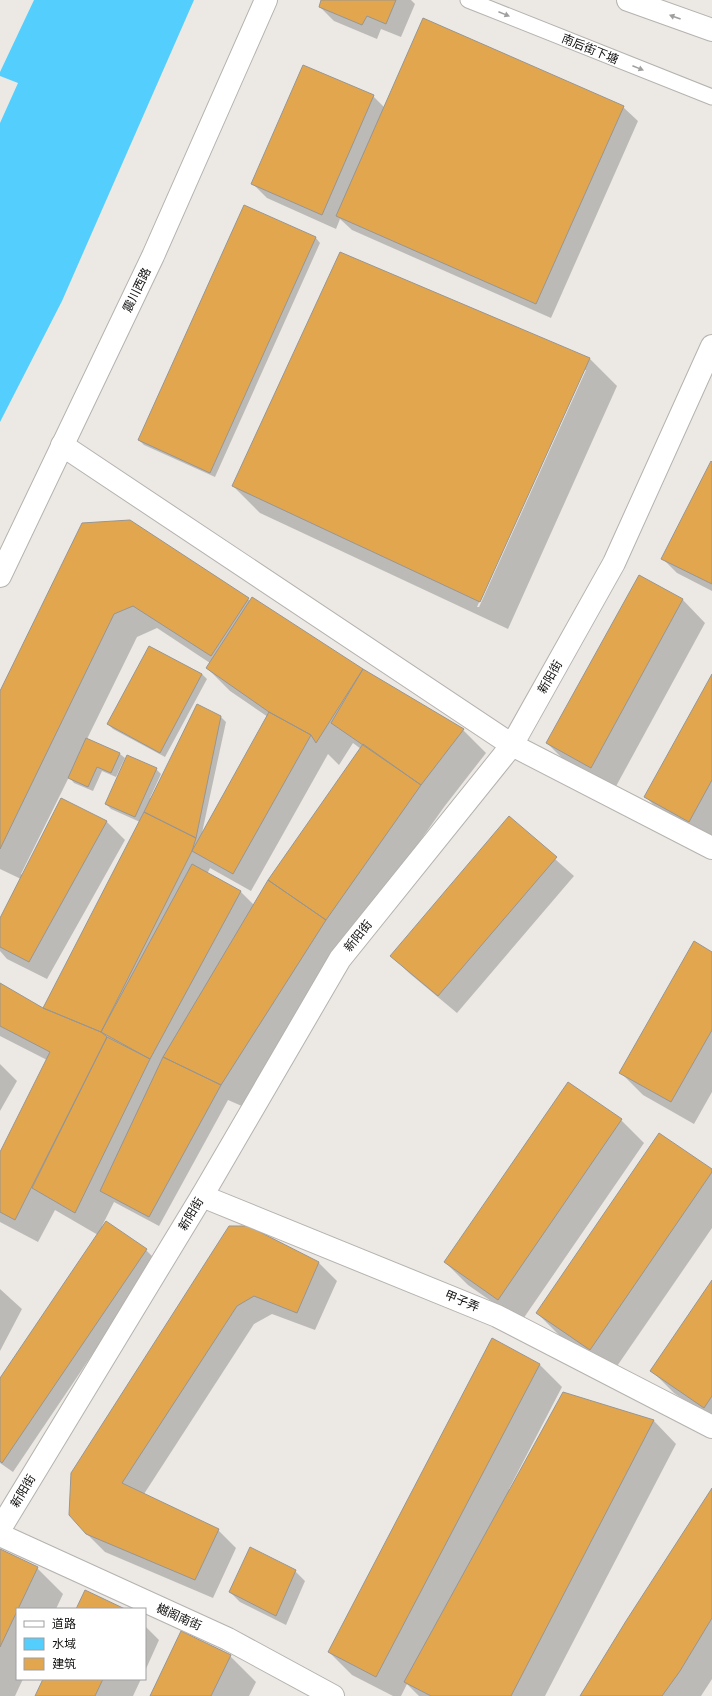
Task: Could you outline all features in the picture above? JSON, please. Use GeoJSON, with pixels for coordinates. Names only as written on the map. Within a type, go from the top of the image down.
{"type":"FeatureCollection","features":[{"type":"Feature","properties":{"kind":"street","name":"震川西路"},"geometry":{"type":"LineString","coordinates":[[0,576],[153,256],[266,0]]}},
{"type":"Feature","properties":{"kind":"street"},"geometry":{"type":"LineString","coordinates":[[628,0],[712,30]]}},
{"type":"Feature","properties":{"kind":"street","name":"新阳街"},"geometry":{"type":"LineString","coordinates":[[0,1529],[202,1196],[340,960],[512,745],[614,563],[712,346]]}},
{"type":"Feature","properties":{"kind":"street"},"geometry":{"type":"LineString","coordinates":[[62,445],[512,745],[712,848]]}},
{"type":"Feature","properties":{"kind":"street","name":"甲子弄"},"geometry":{"type":"LineString","coordinates":[[202,1196],[497,1316],[712,1427]]}},
{"type":"Feature","properties":{"kind":"street","name":"樾阁南街"},"geometry":{"type":"LineString","coordinates":[[0,1535],[228,1639],[333,1696]]}},
{"type":"Feature","properties":{"kind":"lane","name":"南后街下塘"},"geometry":{"type":"LineString","coordinates":[[468,0],[712,97]]}},
{"type":"Feature","properties":{"kind":"water"},"geometry":{"type":"Polygon","coordinates":[[[34,0],[194,0],[62,301],[0,422],[0,123],[18,83],[0,76],[0,72],[34,0]]]}},
{"type":"Feature","properties":{"kind":"building"},"geometry":{"type":"Polygon","coordinates":[[[321,0],[396,0],[386,24],[367,16],[362,25],[319,7],[321,0]]]}},
{"type":"Feature","properties":{"kind":"building"},"geometry":{"type":"Polygon","coordinates":[[[423,18],[624,106],[536,304],[336,216],[423,18]]]}},
{"type":"Feature","properties":{"kind":"building"},"geometry":{"type":"Polygon","coordinates":[[[303,65],[374,95],[322,215],[251,184],[303,65]]]}},
{"type":"Feature","properties":{"kind":"building"},"geometry":{"type":"Polygon","coordinates":[[[244,205],[316,237],[210,473],[138,440],[244,205]]]}},
{"type":"Feature","properties":{"kind":"building"},"geometry":{"type":"Polygon","coordinates":[[[340,252],[590,358],[480,602],[232,486],[340,252]]]}},
{"type":"Feature","properties":{"kind":"building"},"geometry":{"type":"Polygon","coordinates":[[[711,461],[712,462],[712,584],[661,559],[711,461]]]}},
{"type":"Feature","properties":{"kind":"building"},"geometry":{"type":"Polygon","coordinates":[[[130,520],[249,598],[211,656],[133,606],[114,614],[0,849],[0,691],[82,523],[130,520]]]}},
{"type":"Feature","properties":{"kind":"building"},"geometry":{"type":"Polygon","coordinates":[[[639,575],[683,599],[591,768],[546,743],[639,575]]]}},
{"type":"Feature","properties":{"kind":"building"},"geometry":{"type":"Polygon","coordinates":[[[252,597],[363,669],[316,743],[311,735],[269,712],[206,668],[252,597]]]}},
{"type":"Feature","properties":{"kind":"building"},"geometry":{"type":"Polygon","coordinates":[[[149,646],[202,674],[160,753],[107,724],[149,646]]]}},
{"type":"Feature","properties":{"kind":"building"},"geometry":{"type":"Polygon","coordinates":[[[363,669],[464,729],[421,785],[331,723],[363,669]]]}},
{"type":"Feature","properties":{"kind":"building"},"geometry":{"type":"Polygon","coordinates":[[[712,674],[712,780],[689,822],[644,797],[712,674]]]}},
{"type":"Feature","properties":{"kind":"building"},"geometry":{"type":"Polygon","coordinates":[[[197,704],[221,716],[196,838],[144,812],[197,704]]]}},
{"type":"Feature","properties":{"kind":"building"},"geometry":{"type":"Polygon","coordinates":[[[269,712],[311,735],[233,874],[192,851],[269,712]]]}},
{"type":"Feature","properties":{"kind":"building"},"geometry":{"type":"Polygon","coordinates":[[[86,738],[120,753],[111,773],[97,767],[88,787],[68,778],[86,738]]]}},
{"type":"Feature","properties":{"kind":"building"},"geometry":{"type":"Polygon","coordinates":[[[363,744],[421,785],[326,920],[268,880],[363,744]]]}},
{"type":"Feature","properties":{"kind":"building"},"geometry":{"type":"Polygon","coordinates":[[[127,755],[157,768],[135,817],[105,804],[127,755]]]}},
{"type":"Feature","properties":{"kind":"building"},"geometry":{"type":"Polygon","coordinates":[[[61,798],[107,821],[29,962],[0,947],[0,918],[61,798]]]}},
{"type":"Feature","properties":{"kind":"building"},"geometry":{"type":"Polygon","coordinates":[[[144,812],[196,838],[192,851],[101,1032],[43,1008],[144,812]]]}},
{"type":"Feature","properties":{"kind":"building"},"geometry":{"type":"Polygon","coordinates":[[[509,816],[557,857],[438,996],[390,956],[509,816]]]}},
{"type":"Feature","properties":{"kind":"building"},"geometry":{"type":"Polygon","coordinates":[[[192,864],[241,891],[150,1059],[101,1032],[192,864]]]}},
{"type":"Feature","properties":{"kind":"building"},"geometry":{"type":"Polygon","coordinates":[[[268,880],[326,920],[221,1085],[163,1057],[268,880]]]}},
{"type":"Feature","properties":{"kind":"building"},"geometry":{"type":"Polygon","coordinates":[[[694,941],[712,952],[712,1030],[671,1102],[619,1073],[694,941]]]}},
{"type":"Feature","properties":{"kind":"building"},"geometry":{"type":"Polygon","coordinates":[[[0,983],[43,1008],[101,1032],[107,1037],[15,1220],[0,1212],[0,1152],[50,1052],[0,1026],[0,983]]]}},
{"type":"Feature","properties":{"kind":"building"},"geometry":{"type":"Polygon","coordinates":[[[107,1037],[150,1059],[75,1213],[32,1188],[107,1037]]]}},
{"type":"Feature","properties":{"kind":"building"},"geometry":{"type":"Polygon","coordinates":[[[163,1057],[221,1085],[149,1217],[100,1191],[163,1057]]]}},
{"type":"Feature","properties":{"kind":"building"},"geometry":{"type":"Polygon","coordinates":[[[568,1082],[622,1119],[498,1300],[444,1262],[568,1082]]]}},
{"type":"Feature","properties":{"kind":"building"},"geometry":{"type":"Polygon","coordinates":[[[659,1133],[712,1169],[712,1172],[590,1350],[536,1313],[659,1133]]]}},
{"type":"Feature","properties":{"kind":"building"},"geometry":{"type":"Polygon","coordinates":[[[106,1221],[147,1249],[2,1463],[0,1461],[0,1378],[106,1221]]]}},
{"type":"Feature","properties":{"kind":"building"},"geometry":{"type":"Polygon","coordinates":[[[229,1226],[248,1226],[319,1262],[297,1313],[254,1296],[237,1306],[122,1483],[219,1529],[195,1580],[86,1534],[69,1515],[71,1473],[229,1226]]]}},
{"type":"Feature","properties":{"kind":"building"},"geometry":{"type":"Polygon","coordinates":[[[712,1280],[712,1396],[704,1408],[650,1371],[712,1280]]]}},
{"type":"Feature","properties":{"kind":"building"},"geometry":{"type":"Polygon","coordinates":[[[492,1338],[540,1364],[376,1677],[328,1652],[492,1338]]]}},
{"type":"Feature","properties":{"kind":"building"},"geometry":{"type":"Polygon","coordinates":[[[563,1392],[654,1420],[511,1696],[431,1696],[404,1682],[563,1392]]]}},
{"type":"Feature","properties":{"kind":"building"},"geometry":{"type":"Polygon","coordinates":[[[712,1488],[712,1618],[680,1671],[662,1696],[580,1696],[626,1621],[712,1488]]]}},
{"type":"Feature","properties":{"kind":"building"},"geometry":{"type":"Polygon","coordinates":[[[250,1547],[296,1570],[276,1616],[229,1592],[250,1547]]]}},
{"type":"Feature","properties":{"kind":"building"},"geometry":{"type":"Polygon","coordinates":[[[0,1549],[38,1567],[19,1608],[16,1608],[16,1613],[0,1647],[0,1549]]]}},
{"type":"Feature","properties":{"kind":"building"},"geometry":{"type":"Polygon","coordinates":[[[85,1590],[123,1608],[76,1608],[85,1590]]]}},
{"type":"Feature","properties":{"kind":"building"},"geometry":{"type":"Polygon","coordinates":[[[181,1631],[231,1655],[211,1696],[150,1696],[181,1631]]]}},
{"type":"Feature","properties":{"kind":"building"},"geometry":{"type":"Polygon","coordinates":[[[43,1680],[103,1680],[95,1696],[35,1696],[43,1680]]]}}]}
